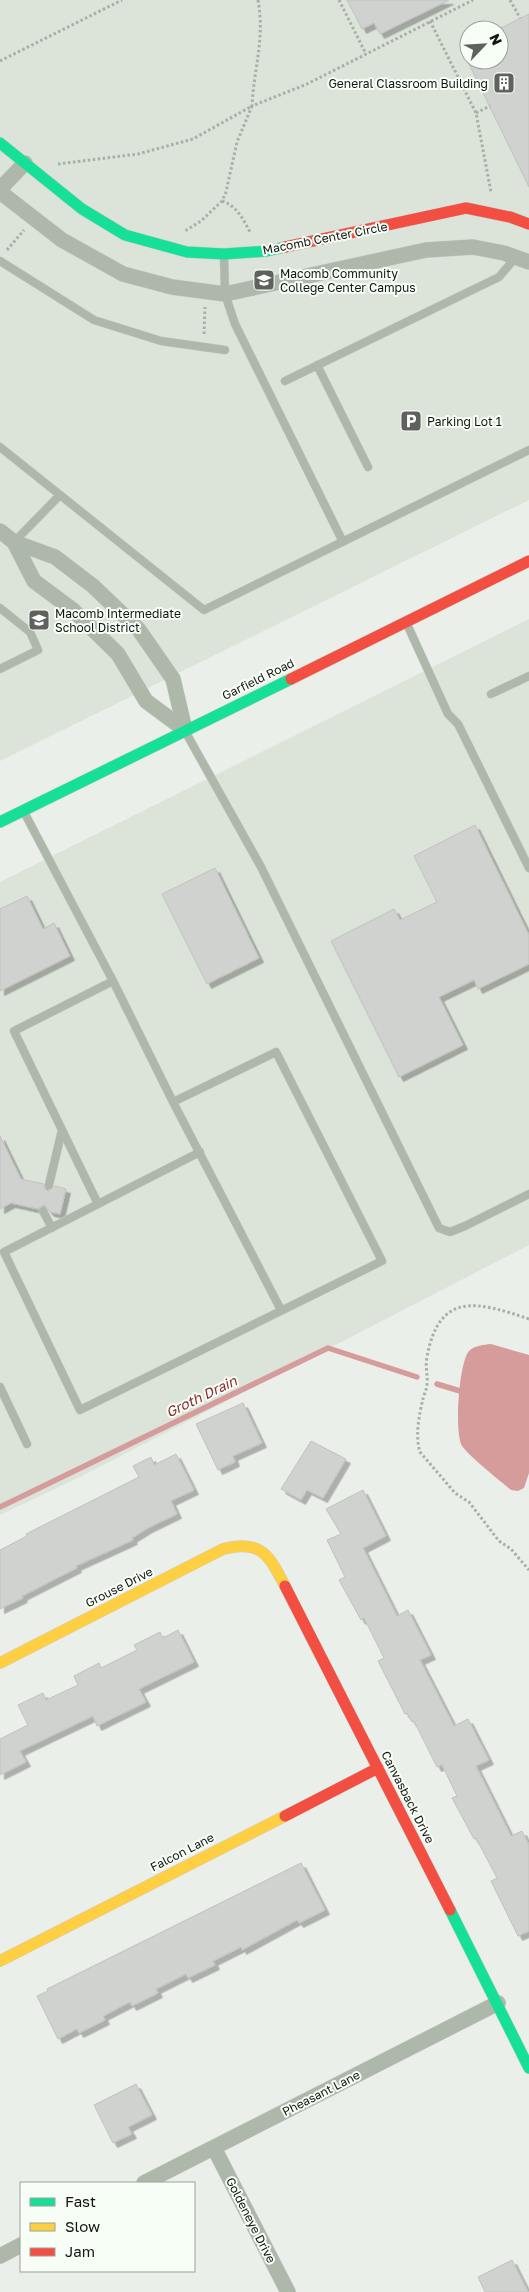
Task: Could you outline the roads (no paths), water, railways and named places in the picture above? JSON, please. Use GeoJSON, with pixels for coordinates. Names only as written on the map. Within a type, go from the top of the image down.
{"type":"FeatureCollection","features":[{"type":"Feature","properties":{"kind":"street","name":"Macomb Center Circle"},"geometry":{"type":"LineString","coordinates":[[0,143],[82,209],[126,235],[186,252],[224,254],[267,250],[466,208],[510,217],[529,224]]}},
{"type":"Feature","properties":{"kind":"street"},"geometry":{"type":"LineString","coordinates":[[25,163],[0,191],[62,240],[123,274],[172,287],[225,294],[426,250],[473,247],[504,253],[522,260]]}},
{"type":"Feature","properties":{"kind":"street"},"geometry":{"type":"LineString","coordinates":[[0,531],[14,542],[55,557],[94,586],[139,630],[173,679],[185,730]]}},
{"type":"Feature","properties":{"kind":"street"},"geometry":{"type":"LineString","coordinates":[[14,542],[34,581],[72,610],[118,654],[146,701],[185,730]]}},
{"type":"Feature","properties":{"kind":"street","name":"Garfield Road"},"geometry":{"type":"LineString","coordinates":[[0,822],[529,561]]}},
{"type":"Feature","properties":{"kind":"street","name":"Grouse Drive"},"geometry":{"type":"LineString","coordinates":[[0,1663],[223,1549],[239,1545],[254,1546]]}},
{"type":"Feature","properties":{"kind":"street","name":"Canvasback Drive"},"geometry":{"type":"LineString","coordinates":[[254,1546],[266,1553],[276,1569],[498,2003],[529,2068]]}},
{"type":"Feature","properties":{"kind":"street","name":"Falcon Lane"},"geometry":{"type":"LineString","coordinates":[[0,1961],[378,1768]]}},
{"type":"Feature","properties":{"kind":"street","name":"Pheasant Lane"},"geometry":{"type":"LineString","coordinates":[[146,2182],[498,2003]]}},
{"type":"Feature","properties":{"kind":"street","name":"Goldeneye Drive"},"geometry":{"type":"LineString","coordinates":[[214,2148],[288,2292]]}},
{"type":"Feature","properties":{"kind":"street"},"geometry":{"type":"LineString","coordinates":[[0,2256],[20,2246]]}},
{"type":"Feature","properties":{"kind":"lane"},"geometry":{"type":"LineString","coordinates":[[224,254],[225,294],[235,324],[343,542]]}},
{"type":"Feature","properties":{"kind":"lane"},"geometry":{"type":"LineString","coordinates":[[285,381],[499,278],[522,260]]}},
{"type":"Feature","properties":{"kind":"lane"},"geometry":{"type":"LineString","coordinates":[[0,261],[94,320],[161,341],[225,350]]}},
{"type":"Feature","properties":{"kind":"lane"},"geometry":{"type":"LineString","coordinates":[[317,365],[368,466]]}},
{"type":"Feature","properties":{"kind":"lane"},"geometry":{"type":"LineString","coordinates":[[0,447],[204,610],[529,450]]}},
{"type":"Feature","properties":{"kind":"lane"},"geometry":{"type":"LineString","coordinates":[[14,542],[60,495]]}},
{"type":"Feature","properties":{"kind":"lane"},"geometry":{"type":"LineString","coordinates":[[0,608],[30,632],[38,650],[0,668]]}},
{"type":"Feature","properties":{"kind":"lane"},"geometry":{"type":"LineString","coordinates":[[405,622],[428,666],[448,714],[458,724],[529,868]]}},
{"type":"Feature","properties":{"kind":"lane"},"geometry":{"type":"LineString","coordinates":[[491,694],[529,676]]}},
{"type":"Feature","properties":{"kind":"lane"},"geometry":{"type":"LineString","coordinates":[[185,730],[238,822],[439,1228],[450,1232],[529,1194]]}},
{"type":"Feature","properties":{"kind":"lane"},"geometry":{"type":"LineString","coordinates":[[23,810],[282,1310]]}},
{"type":"Feature","properties":{"kind":"lane"},"geometry":{"type":"LineString","coordinates":[[98,1204],[14,1031],[113,981]]}},
{"type":"Feature","properties":{"kind":"lane"},"geometry":{"type":"LineString","coordinates":[[173,1102],[276,1052],[382,1261],[80,1410],[4,1252],[200,1152]]}},
{"type":"Feature","properties":{"kind":"lane"},"geometry":{"type":"LineString","coordinates":[[49,1185],[62,1130]]}},
{"type":"Feature","properties":{"kind":"lane"},"geometry":{"type":"LineString","coordinates":[[43,1210],[52,1228]]}},
{"type":"Feature","properties":{"kind":"lane"},"geometry":{"type":"LineString","coordinates":[[0,1387],[27,1444]]}},
{"type":"Feature","properties":{"kind":"waterway","name":"Groth Drain"},"geometry":{"type":"LineString","coordinates":[[0,1507],[328,1348],[417,1377]]}},
{"type":"Feature","properties":{"kind":"waterway","name":"Groth Drain"},"geometry":{"type":"LineString","coordinates":[[437,1384],[460,1391]]}},
{"type":"Feature","properties":{"kind":"place","name":"General Classroom Building"},"geometry":{"type":"Point","coordinates":[504,83]}},
{"type":"Feature","properties":{"kind":"place","name":"Macomb Community College Center Campus"},"geometry":{"type":"Point","coordinates":[264,280]}},
{"type":"Feature","properties":{"kind":"place","name":"Parking Lot 1"},"geometry":{"type":"Point","coordinates":[411,421]}},
{"type":"Feature","properties":{"kind":"place","name":"Macomb Intermediate School District"},"geometry":{"type":"Point","coordinates":[39,620]}}]}
